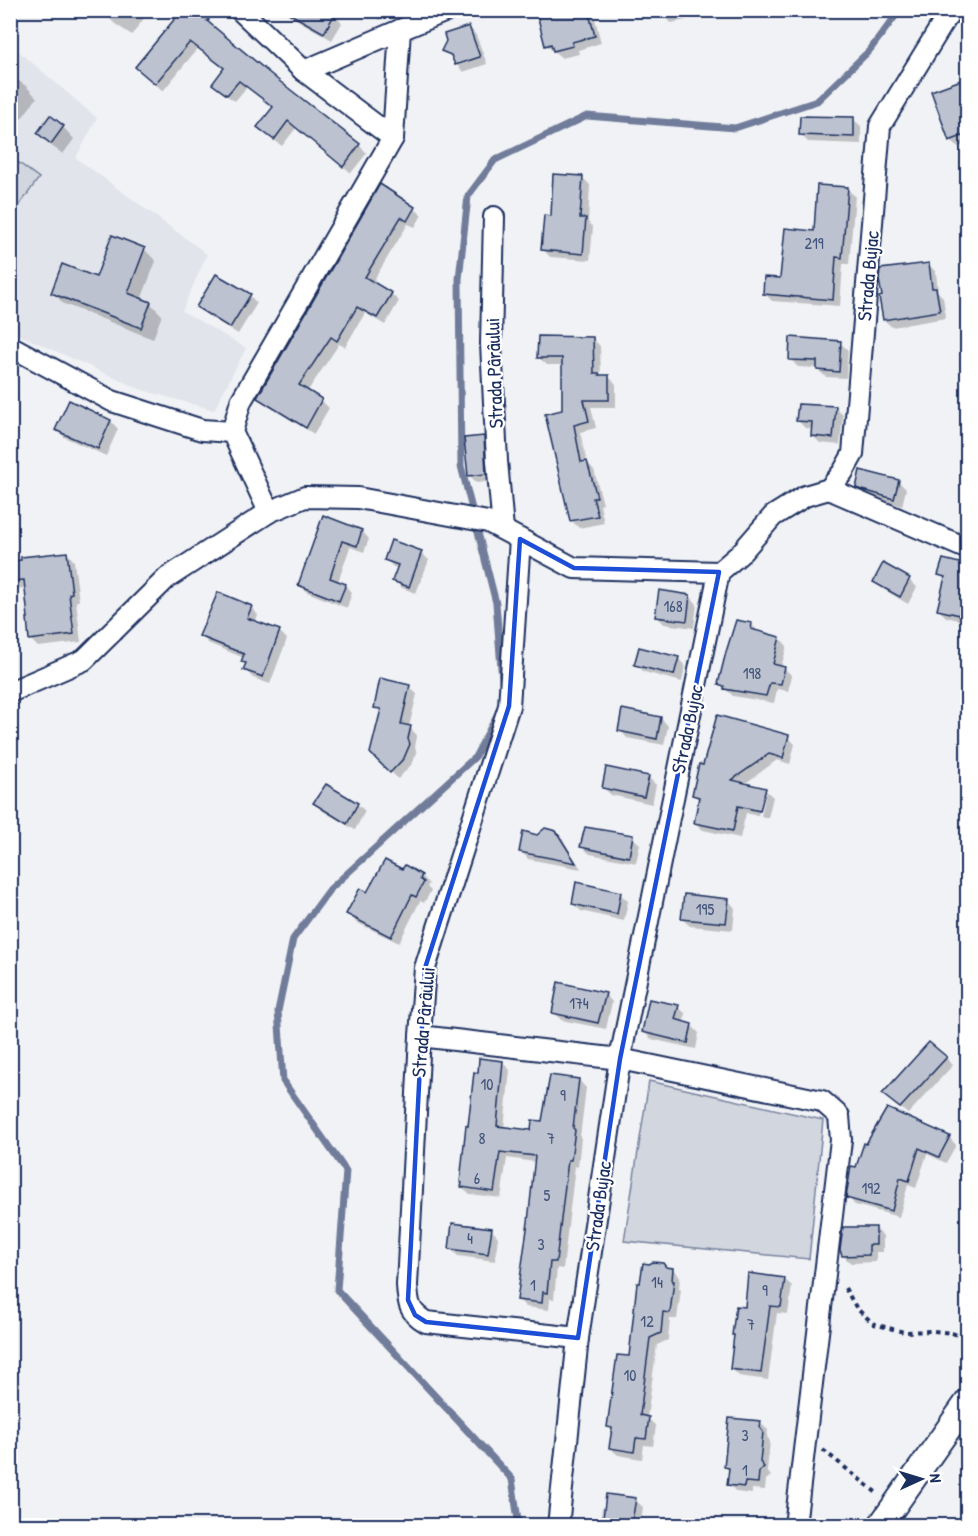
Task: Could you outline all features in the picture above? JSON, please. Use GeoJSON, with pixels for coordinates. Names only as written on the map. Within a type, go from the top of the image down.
{"type":"FeatureCollection","features":[{"type":"Feature","properties":{"kind":"street"},"geometry":{"type":"LineString","coordinates":[[240,10],[304,71],[393,138]]}},
{"type":"Feature","properties":{"kind":"street"},"geometry":{"type":"LineString","coordinates":[[304,71],[449,10]]}},
{"type":"Feature","properties":{"kind":"street","name":"Strada Bujac"},"geometry":{"type":"LineString","coordinates":[[829,489],[843,472],[853,454],[880,126],[951,10]]}},
{"type":"Feature","properties":{"kind":"street"},"geometry":{"type":"LineString","coordinates":[[269,512],[232,432],[242,401],[393,138],[400,30]]}},
{"type":"Feature","properties":{"kind":"street","name":"Strada Pârâului"},"geometry":{"type":"LineString","coordinates":[[494,217],[491,344],[497,461],[504,530],[509,706],[425,968],[408,1300],[415,1316],[426,1322],[578,1338]]}},
{"type":"Feature","properties":{"kind":"street"},"geometry":{"type":"LineString","coordinates":[[10,346],[112,401],[202,430],[232,432]]}},
{"type":"Feature","properties":{"kind":"street"},"geometry":{"type":"LineString","coordinates":[[10,692],[84,660],[167,578],[269,512],[305,497],[358,498],[453,516],[504,530],[574,568],[719,573],[740,554],[773,516],[805,496],[829,489],[968,549]]}},
{"type":"Feature","properties":{"kind":"street","name":"Strada Bujac"},"geometry":{"type":"LineString","coordinates":[[558,1526],[578,1338],[620,1059],[719,573]]}},
{"type":"Feature","properties":{"kind":"street"},"geometry":{"type":"LineString","coordinates":[[420,1036],[620,1059],[822,1101],[839,1116],[841,1140],[795,1526]]}},
{"type":"Feature","properties":{"kind":"street"},"geometry":{"type":"LineString","coordinates":[[884,1519],[968,1401]]}},
{"type":"Feature","properties":{"kind":"path"},"geometry":{"type":"LineString","coordinates":[[827,1259],[857,1309],[874,1324],[904,1332],[952,1332],[968,1339]]}},
{"type":"Feature","properties":{"kind":"path"},"geometry":{"type":"LineString","coordinates":[[806,1437],[882,1497],[884,1519]]}},
{"type":"Feature","properties":{"kind":"highlighted area"},"geometry":{"type":"Polygon","coordinates":[[[520,539],[574,568],[719,572],[620,1059],[578,1338],[426,1322],[415,1315],[408,1300],[425,968],[509,706],[520,539]]]}},
{"type":"Feature","properties":{"kind":"shaded area"},"geometry":{"type":"Polygon","coordinates":[[[10,44],[97,118],[76,158],[207,254],[182,311],[246,348],[214,410],[142,390],[11,331],[10,44]]]}},
{"type":"Feature","properties":{"kind":"shaded area"},"geometry":{"type":"Polygon","coordinates":[[[11,157],[39,178],[11,217],[11,157]]]}},
{"type":"Feature","properties":{"kind":"shaded area"},"geometry":{"type":"Polygon","coordinates":[[[649,1081],[823,1120],[809,1259],[624,1241],[649,1081]]]}},
{"type":"Feature","properties":{"kind":"building"},"geometry":{"type":"Polygon","coordinates":[[[182,10],[198,10],[209,20],[207,21],[278,80],[360,144],[343,167],[288,121],[274,140],[257,127],[273,107],[239,81],[227,95],[212,84],[224,68],[190,42],[155,84],[135,67],[182,10]]]}},
{"type":"Feature","properties":{"kind":"building"},"geometry":{"type":"Polygon","coordinates":[[[283,10],[337,10],[324,33],[283,10]]]}},
{"type":"Feature","properties":{"kind":"building"},"geometry":{"type":"Polygon","coordinates":[[[536,10],[588,10],[595,36],[572,42],[573,46],[553,51],[551,44],[545,46],[536,10]]]}},
{"type":"Feature","properties":{"kind":"building"},"geometry":{"type":"Polygon","coordinates":[[[469,26],[480,57],[455,65],[451,55],[441,51],[446,41],[444,34],[469,26]]]}},
{"type":"Feature","properties":{"kind":"building"},"geometry":{"type":"Polygon","coordinates":[[[964,79],[968,89],[968,134],[949,141],[931,91],[964,79]]]}},
{"type":"Feature","properties":{"kind":"building"},"geometry":{"type":"Polygon","coordinates":[[[50,115],[64,126],[51,144],[37,133],[50,115]]]}},
{"type":"Feature","properties":{"kind":"building"},"geometry":{"type":"Polygon","coordinates":[[[800,116],[854,117],[854,137],[799,135],[800,116]]]}},
{"type":"Feature","properties":{"kind":"building"},"geometry":{"type":"Polygon","coordinates":[[[553,174],[583,176],[580,218],[586,218],[583,254],[541,250],[544,215],[551,216],[553,174]]]}},
{"type":"Feature","properties":{"kind":"building"},"geometry":{"type":"Polygon","coordinates":[[[380,184],[415,207],[407,221],[401,217],[365,277],[392,293],[377,318],[357,307],[337,341],[331,337],[299,385],[322,399],[306,428],[257,398],[380,184]]]}},
{"type":"Feature","properties":{"kind":"building"},"geometry":{"type":"Polygon","coordinates":[[[817,185],[848,187],[842,258],[836,257],[833,300],[763,294],[764,277],[780,278],[785,228],[814,231],[817,185]]]}},
{"type":"Feature","properties":{"kind":"building"},"geometry":{"type":"Polygon","coordinates":[[[112,235],[145,248],[128,293],[151,302],[141,328],[51,293],[62,264],[96,277],[112,235]]]}},
{"type":"Feature","properties":{"kind":"building"},"geometry":{"type":"Polygon","coordinates":[[[929,263],[932,288],[936,288],[940,311],[883,320],[879,297],[882,296],[879,280],[880,269],[929,263]]]}},
{"type":"Feature","properties":{"kind":"building"},"geometry":{"type":"Polygon","coordinates":[[[216,274],[251,294],[230,328],[196,307],[216,274]]]}},
{"type":"Feature","properties":{"kind":"building"},"geometry":{"type":"Polygon","coordinates":[[[538,336],[593,337],[594,373],[609,375],[609,400],[584,400],[589,421],[574,425],[581,462],[587,461],[597,497],[593,498],[598,516],[570,521],[545,414],[562,410],[562,358],[537,358],[538,336]]]}},
{"type":"Feature","properties":{"kind":"building"},"geometry":{"type":"Polygon","coordinates":[[[790,337],[841,341],[839,372],[817,370],[817,361],[789,360],[790,337]]]}},
{"type":"Feature","properties":{"kind":"building"},"geometry":{"type":"Polygon","coordinates":[[[69,400],[111,420],[98,449],[55,430],[69,400]]]}},
{"type":"Feature","properties":{"kind":"building"},"geometry":{"type":"Polygon","coordinates":[[[798,404],[836,406],[833,438],[811,436],[812,422],[796,421],[798,404]]]}},
{"type":"Feature","properties":{"kind":"building"},"geometry":{"type":"Polygon","coordinates":[[[484,436],[486,474],[468,476],[464,438],[484,436]]]}},
{"type":"Feature","properties":{"kind":"building"},"geometry":{"type":"Polygon","coordinates":[[[860,470],[899,480],[894,499],[856,488],[860,470]]]}},
{"type":"Feature","properties":{"kind":"building"},"geometry":{"type":"Polygon","coordinates":[[[323,515],[362,530],[357,546],[342,541],[330,578],[346,584],[339,601],[298,585],[323,515]]]}},
{"type":"Feature","properties":{"kind":"building"},"geometry":{"type":"Polygon","coordinates":[[[391,540],[422,551],[409,587],[392,581],[398,565],[384,560],[391,540]]]}},
{"type":"Feature","properties":{"kind":"building"},"geometry":{"type":"Polygon","coordinates":[[[67,552],[74,634],[29,640],[24,580],[10,581],[10,561],[21,560],[21,557],[67,552]]]}},
{"type":"Feature","properties":{"kind":"building"},"geometry":{"type":"Polygon","coordinates":[[[943,559],[968,565],[968,578],[960,615],[937,610],[945,577],[938,575],[943,559]]]}},
{"type":"Feature","properties":{"kind":"building"},"geometry":{"type":"Polygon","coordinates":[[[883,563],[910,578],[900,597],[873,582],[883,563]]]}},
{"type":"Feature","properties":{"kind":"building"},"geometry":{"type":"Polygon","coordinates":[[[659,590],[690,595],[687,621],[655,617],[659,590]]]}},
{"type":"Feature","properties":{"kind":"building"},"geometry":{"type":"Polygon","coordinates":[[[218,592],[252,606],[247,618],[280,630],[263,677],[243,670],[246,663],[241,662],[244,654],[199,636],[218,592]]]}},
{"type":"Feature","properties":{"kind":"building"},"geometry":{"type":"Polygon","coordinates":[[[736,620],[752,623],[751,629],[780,637],[773,664],[785,667],[781,684],[770,683],[766,696],[724,689],[724,686],[718,684],[736,620]]]}},
{"type":"Feature","properties":{"kind":"building"},"geometry":{"type":"Polygon","coordinates":[[[639,647],[679,657],[674,675],[634,665],[639,647]]]}},
{"type":"Feature","properties":{"kind":"building"},"geometry":{"type":"Polygon","coordinates":[[[380,678],[410,685],[401,724],[411,726],[408,739],[410,744],[404,758],[390,773],[370,753],[381,709],[374,708],[380,678]]]}},
{"type":"Feature","properties":{"kind":"building"},"geometry":{"type":"Polygon","coordinates":[[[622,709],[661,717],[657,739],[618,731],[622,709]]]}},
{"type":"Feature","properties":{"kind":"building"},"geometry":{"type":"Polygon","coordinates":[[[717,715],[789,735],[783,758],[769,754],[732,780],[766,788],[760,811],[738,806],[733,831],[694,823],[699,797],[692,795],[699,764],[703,765],[717,715]]]}},
{"type":"Feature","properties":{"kind":"building"},"geometry":{"type":"Polygon","coordinates":[[[606,767],[649,776],[644,797],[602,788],[606,767]]]}},
{"type":"Feature","properties":{"kind":"building"},"geometry":{"type":"Polygon","coordinates":[[[326,784],[358,803],[347,824],[313,803],[326,784]]]}},
{"type":"Feature","properties":{"kind":"building"},"geometry":{"type":"Polygon","coordinates":[[[585,827],[633,835],[629,857],[580,847],[585,827]]]}},
{"type":"Feature","properties":{"kind":"building"},"geometry":{"type":"Polygon","coordinates":[[[545,828],[556,831],[576,863],[519,852],[523,831],[537,835],[545,828]]]}},
{"type":"Feature","properties":{"kind":"building"},"geometry":{"type":"Polygon","coordinates":[[[385,860],[402,869],[405,865],[422,875],[420,879],[424,882],[416,897],[412,895],[391,937],[346,914],[360,888],[367,892],[385,860]]]}},
{"type":"Feature","properties":{"kind":"building"},"geometry":{"type":"Polygon","coordinates":[[[576,882],[621,892],[617,914],[572,904],[576,882]]]}},
{"type":"Feature","properties":{"kind":"building"},"geometry":{"type":"Polygon","coordinates":[[[684,894],[729,899],[726,923],[681,919],[684,894]]]}},
{"type":"Feature","properties":{"kind":"building"},"geometry":{"type":"Polygon","coordinates":[[[558,982],[606,993],[598,1023],[552,1013],[558,982]]]}},
{"type":"Feature","properties":{"kind":"building"},"geometry":{"type":"Polygon","coordinates":[[[649,999],[679,1005],[675,1019],[692,1024],[688,1043],[642,1032],[649,999]]]}},
{"type":"Feature","properties":{"kind":"building"},"geometry":{"type":"Polygon","coordinates":[[[929,1042],[947,1057],[900,1108],[882,1094],[929,1042]]]}},
{"type":"Feature","properties":{"kind":"building"},"geometry":{"type":"Polygon","coordinates":[[[479,1058],[503,1061],[497,1126],[531,1130],[532,1120],[542,1121],[550,1075],[579,1079],[573,1128],[575,1130],[571,1160],[568,1160],[556,1262],[550,1262],[547,1293],[543,1292],[542,1303],[517,1300],[535,1156],[500,1152],[494,1192],[461,1187],[466,1125],[468,1126],[474,1072],[478,1073],[479,1058]]]}},
{"type":"Feature","properties":{"kind":"building"},"geometry":{"type":"Polygon","coordinates":[[[887,1108],[950,1136],[939,1157],[919,1148],[909,1181],[900,1178],[892,1211],[846,1198],[851,1166],[856,1167],[864,1143],[866,1144],[887,1108]]]}},
{"type":"Feature","properties":{"kind":"building"},"geometry":{"type":"Polygon","coordinates":[[[452,1223],[492,1228],[488,1254],[449,1249],[452,1223]]]}},
{"type":"Feature","properties":{"kind":"building"},"geometry":{"type":"Polygon","coordinates":[[[843,1227],[876,1227],[876,1245],[869,1245],[869,1255],[842,1256],[840,1250],[843,1227]]]}},
{"type":"Feature","properties":{"kind":"building"},"geometry":{"type":"Polygon","coordinates":[[[643,1263],[663,1263],[666,1267],[673,1268],[672,1281],[674,1281],[670,1313],[663,1312],[661,1333],[650,1338],[640,1415],[649,1417],[646,1439],[636,1438],[634,1452],[609,1448],[612,1428],[607,1427],[617,1355],[629,1356],[637,1283],[640,1283],[643,1263]]]}},
{"type":"Feature","properties":{"kind":"building"},"geometry":{"type":"Polygon","coordinates":[[[748,1273],[785,1278],[781,1307],[770,1306],[761,1373],[730,1369],[736,1306],[745,1307],[748,1273]]]}},
{"type":"Feature","properties":{"kind":"building"},"geometry":{"type":"Polygon","coordinates":[[[729,1418],[761,1421],[760,1428],[763,1432],[760,1462],[764,1467],[759,1472],[758,1483],[745,1482],[744,1487],[727,1485],[729,1468],[724,1467],[729,1418]]]}},
{"type":"Feature","properties":{"kind":"building"},"geometry":{"type":"Polygon","coordinates":[[[606,1494],[636,1498],[632,1522],[603,1519],[606,1494]]]}},
{"type":"Feature","properties":{"kind":"waterway"},"geometry":{"type":"LineString","coordinates":[[502,681],[496,603],[461,466],[459,279],[468,196],[495,160],[587,116],[735,128],[817,101],[869,51],[900,10]]}},
{"type":"Feature","properties":{"kind":"waterway"},"geometry":{"type":"LineString","coordinates":[[497,715],[475,757],[330,889],[293,939],[278,1011],[283,1081],[346,1171],[337,1290],[512,1479],[518,1520],[514,1526]]}}]}
